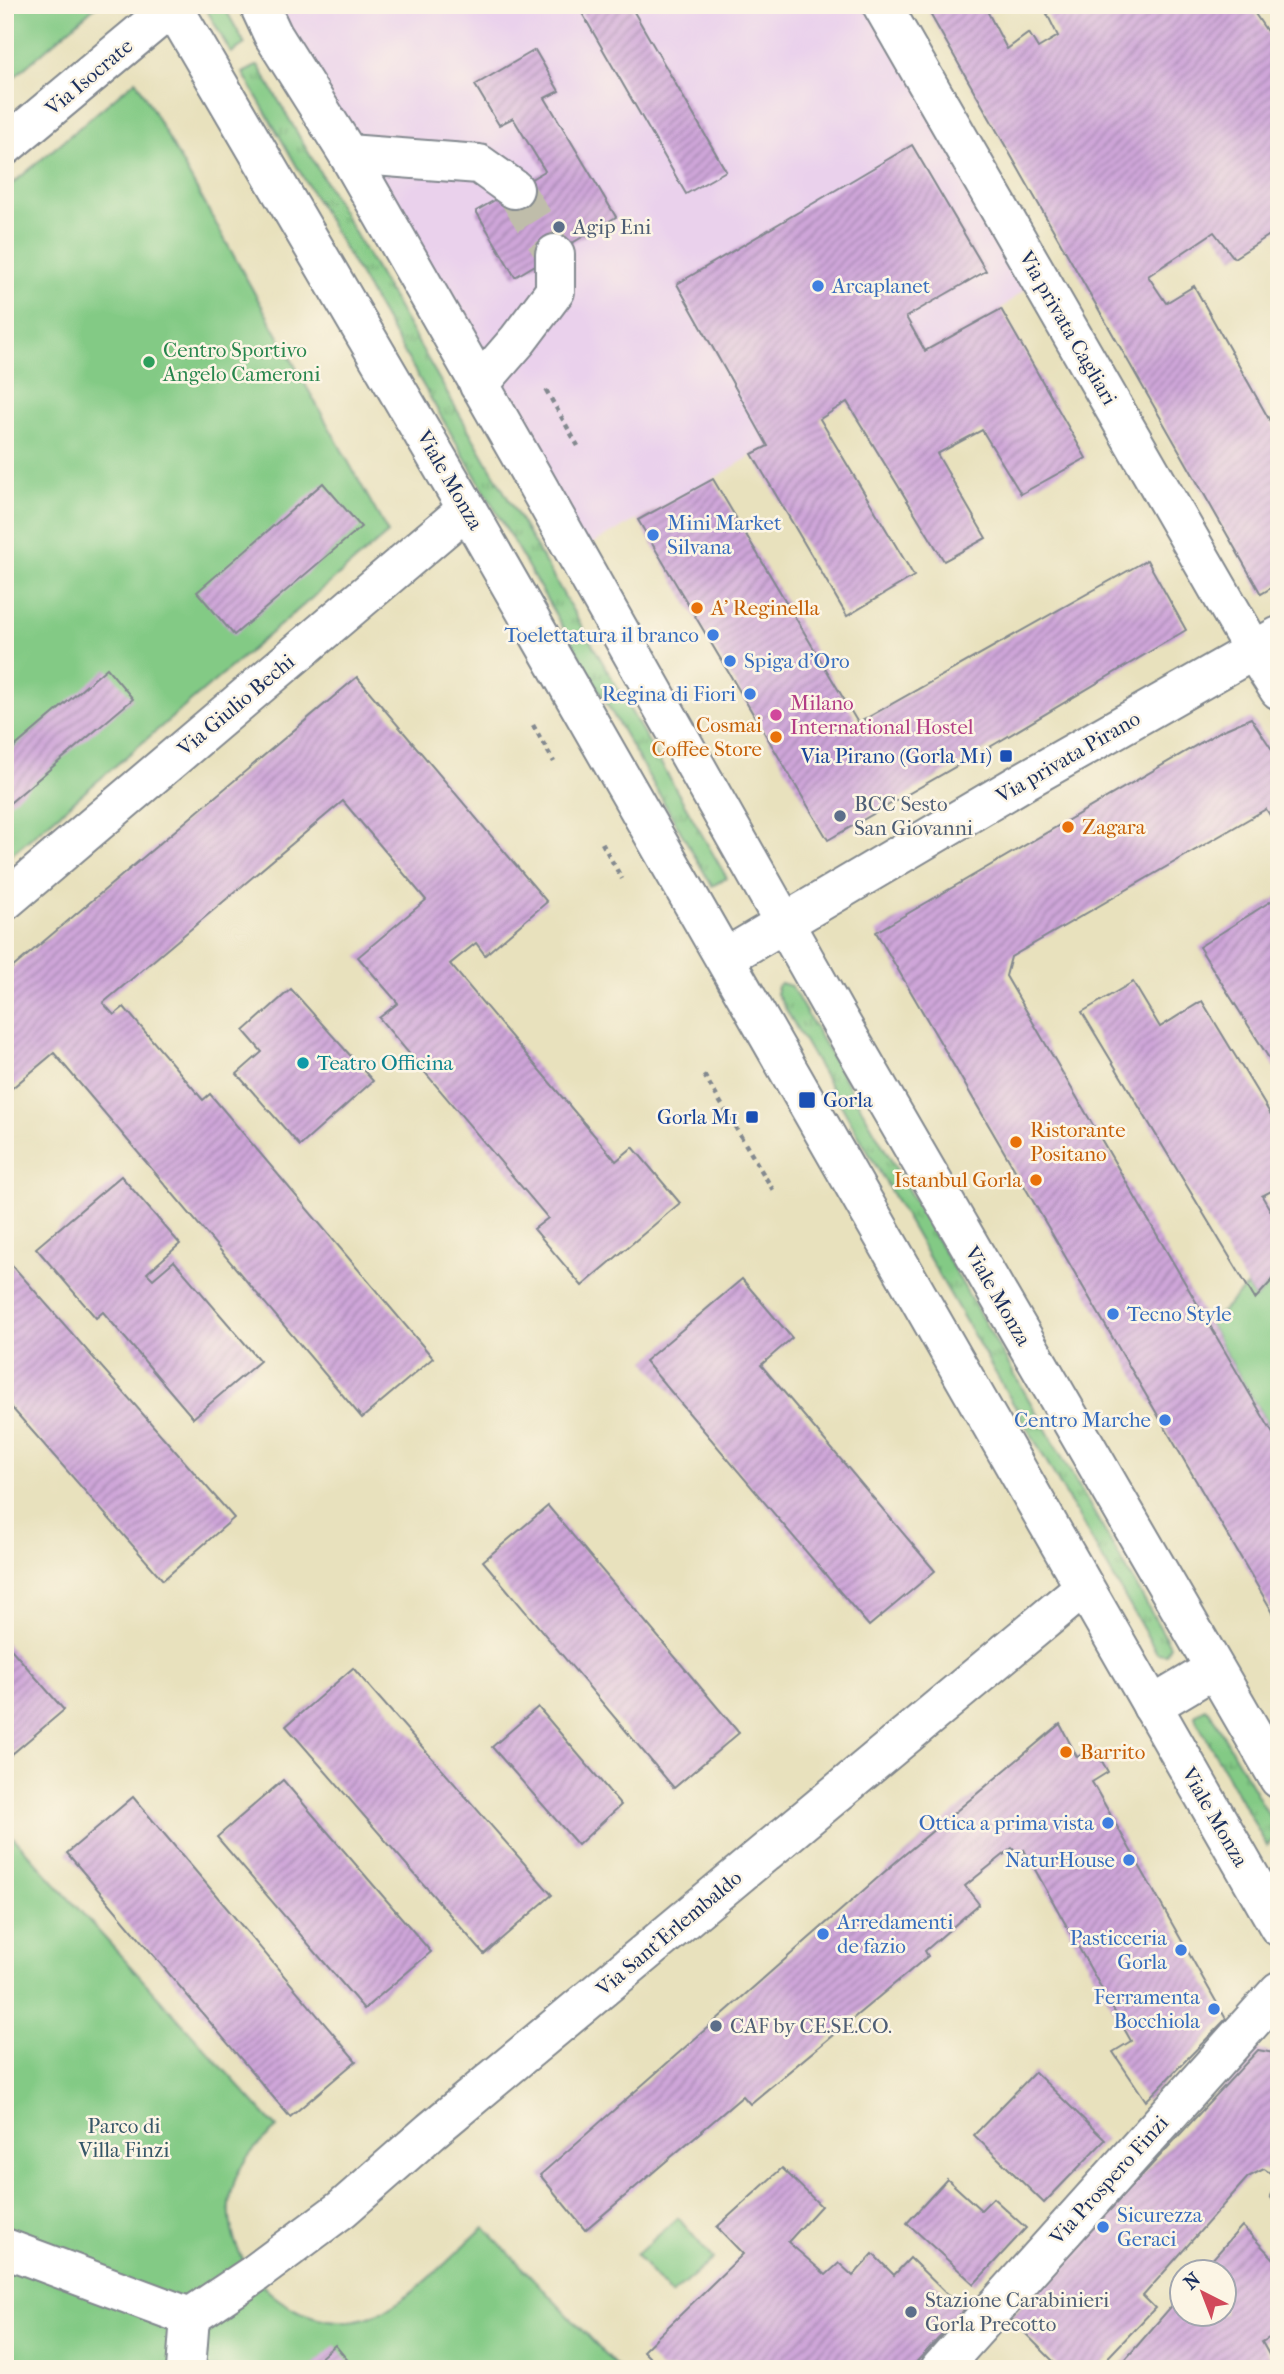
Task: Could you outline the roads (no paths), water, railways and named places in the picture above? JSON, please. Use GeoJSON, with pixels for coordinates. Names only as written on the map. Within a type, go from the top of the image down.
{"type":"FeatureCollection","features":[{"type":"Feature","properties":{"kind":"main road","name":"Viale Monza"},"geometry":{"type":"LineString","coordinates":[[259,5],[273,35],[348,154],[480,385],[841,1025],[1279,1779]]}},
{"type":"Feature","properties":{"kind":"main road","name":"Via privata Cagliari"},"geometry":{"type":"LineString","coordinates":[[882,5],[1266,644],[1279,690]]}},
{"type":"Feature","properties":{"kind":"main road","name":"Viale Monza"},"geometry":{"type":"LineString","coordinates":[[172,6],[467,509],[1279,1927]]}},
{"type":"Feature","properties":{"kind":"main road","name":"Via Isocrate"},"geometry":{"type":"LineString","coordinates":[[5,146],[172,6]]}},
{"type":"Feature","properties":{"kind":"main road"},"geometry":{"type":"LineString","coordinates":[[348,154],[478,164],[514,189]]}},
{"type":"Feature","properties":{"kind":"main road"},"geometry":{"type":"LineString","coordinates":[[480,385],[555,291],[555,254]]}},
{"type":"Feature","properties":{"kind":"main road","name":"Via Giulio Bechi"},"geometry":{"type":"LineString","coordinates":[[5,901],[467,509]]}},
{"type":"Feature","properties":{"kind":"main road","name":"Via privata Pirano"},"geometry":{"type":"LineString","coordinates":[[785,922],[1024,781],[1266,644]]}},
{"type":"Feature","properties":{"kind":"main road"},"geometry":{"type":"LineString","coordinates":[[725,958],[785,922]]}},
{"type":"Feature","properties":{"kind":"main road","name":"Via Sant'Erlembaldo"},"geometry":{"type":"LineString","coordinates":[[190,2316],[253,2275],[342,2209],[1083,1588]]}},
{"type":"Feature","properties":{"kind":"main road"},"geometry":{"type":"LineString","coordinates":[[1152,1706],[1214,1669]]}},
{"type":"Feature","properties":{"kind":"main road","name":"Via Prospero Finzi"},"geometry":{"type":"LineString","coordinates":[[940,2369],[1279,1991]]}},
{"type":"Feature","properties":{"kind":"main road"},"geometry":{"type":"LineString","coordinates":[[5,2248],[190,2316],[186,2369]]}},
{"type":"Feature","properties":{"kind":"tunnel"},"geometry":{"type":"LineString","coordinates":[[514,189],[555,254]]}},
{"type":"Feature","properties":{"kind":"place","name":"Agip Eni"},"geometry":{"type":"Point","coordinates":[559,227]}},
{"type":"Feature","properties":{"kind":"place","name":"Arcaplanet"},"geometry":{"type":"Point","coordinates":[818,286]}},
{"type":"Feature","properties":{"kind":"place","name":"Centro Sportivo Angelo Cameroni"},"geometry":{"type":"Point","coordinates":[149,362]}},
{"type":"Feature","properties":{"kind":"place","name":"Mini Market Silvana"},"geometry":{"type":"Point","coordinates":[653,535]}},
{"type":"Feature","properties":{"kind":"place","name":"A' Reginella"},"geometry":{"type":"Point","coordinates":[697,608]}},
{"type":"Feature","properties":{"kind":"place","name":"Toelettatura il branco"},"geometry":{"type":"Point","coordinates":[713,635]}},
{"type":"Feature","properties":{"kind":"place","name":"Spiga d'Oro"},"geometry":{"type":"Point","coordinates":[730,661]}},
{"type":"Feature","properties":{"kind":"place","name":"Regina di Fiori"},"geometry":{"type":"Point","coordinates":[750,694]}},
{"type":"Feature","properties":{"kind":"place","name":"Milano International Hostel"},"geometry":{"type":"Point","coordinates":[776,715]}},
{"type":"Feature","properties":{"kind":"place","name":"Cosmai Coffee Store"},"geometry":{"type":"Point","coordinates":[776,737]}},
{"type":"Feature","properties":{"kind":"place","name":"Via Pirano (Gorla M1)"},"geometry":{"type":"Point","coordinates":[1006,756]}},
{"type":"Feature","properties":{"kind":"place","name":"BCC Sesto San Giovanni"},"geometry":{"type":"Point","coordinates":[840,816]}},
{"type":"Feature","properties":{"kind":"place","name":"Zagara"},"geometry":{"type":"Point","coordinates":[1068,827]}},
{"type":"Feature","properties":{"kind":"place","name":"Teatro Officina"},"geometry":{"type":"Point","coordinates":[303,1063]}},
{"type":"Feature","properties":{"kind":"place","name":"Gorla"},"geometry":{"type":"Point","coordinates":[807,1100]}},
{"type":"Feature","properties":{"kind":"place","name":"Gorla M1"},"geometry":{"type":"Point","coordinates":[752,1117]}},
{"type":"Feature","properties":{"kind":"place","name":"Ristorante Positano"},"geometry":{"type":"Point","coordinates":[1016,1142]}},
{"type":"Feature","properties":{"kind":"place","name":"Istanbul Gorla"},"geometry":{"type":"Point","coordinates":[1036,1180]}},
{"type":"Feature","properties":{"kind":"place","name":"Tecno Style"},"geometry":{"type":"Point","coordinates":[1113,1314]}},
{"type":"Feature","properties":{"kind":"place","name":"Centro Marche"},"geometry":{"type":"Point","coordinates":[1165,1420]}},
{"type":"Feature","properties":{"kind":"place","name":"Barrito"},"geometry":{"type":"Point","coordinates":[1066,1752]}},
{"type":"Feature","properties":{"kind":"place","name":"Ottica a prima vista"},"geometry":{"type":"Point","coordinates":[1108,1823]}},
{"type":"Feature","properties":{"kind":"place","name":"NaturHouse"},"geometry":{"type":"Point","coordinates":[1129,1860]}},
{"type":"Feature","properties":{"kind":"place","name":"Arredamenti de fazio"},"geometry":{"type":"Point","coordinates":[823,1934]}},
{"type":"Feature","properties":{"kind":"place","name":"Pasticceria Gorla"},"geometry":{"type":"Point","coordinates":[1181,1950]}},
{"type":"Feature","properties":{"kind":"place","name":"Ferramenta Bocchiola"},"geometry":{"type":"Point","coordinates":[1214,2009]}},
{"type":"Feature","properties":{"kind":"place","name":"CAF by CE.SE.CO."},"geometry":{"type":"Point","coordinates":[716,2026]}},
{"type":"Feature","properties":{"kind":"place","name":"Sicurezza Geraci"},"geometry":{"type":"Point","coordinates":[1103,2227]}},
{"type":"Feature","properties":{"kind":"place","name":"Stazione Carabinieri Gorla Precotto"},"geometry":{"type":"Point","coordinates":[911,2312]}},
{"type":"Feature","properties":{"kind":"park label","name":"Parco di Villa Finzi"},"geometry":{"type":"Point","coordinates":[124,2138]}}]}
